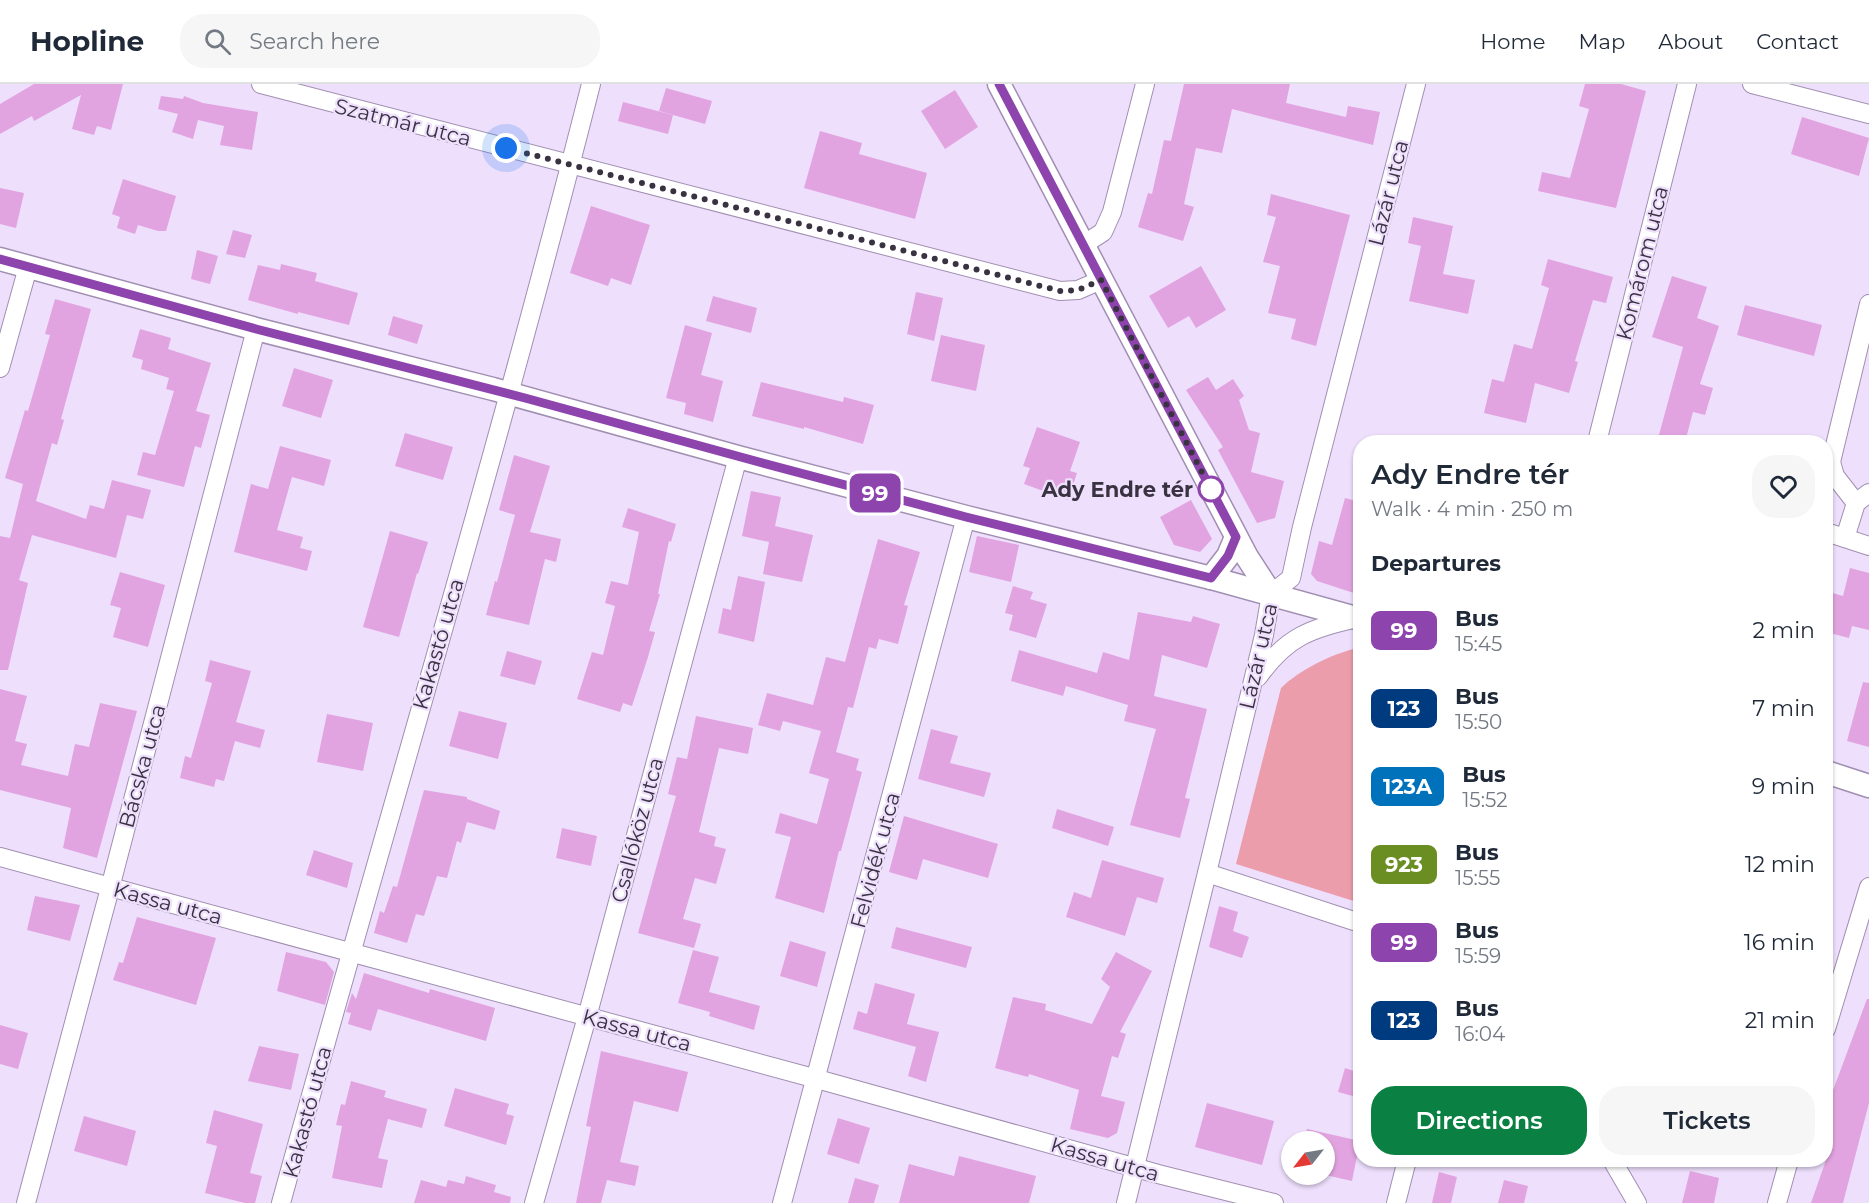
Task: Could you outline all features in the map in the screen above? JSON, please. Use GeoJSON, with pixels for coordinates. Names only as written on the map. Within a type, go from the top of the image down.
{"type":"FeatureCollection","features":[{"type":"Feature","properties":{"kind":"street","name":"Szatmár utca"},"geometry":{"type":"LineString","coordinates":[[261,84],[313,91],[571,164],[1060,291],[1078,290],[1101,280]]}},
{"type":"Feature","properties":{"kind":"street","name":"Kakastó utca"},"geometry":{"type":"LineString","coordinates":[[282,1203],[351,951],[510,394],[591,84]]}},
{"type":"Feature","properties":{"kind":"street"},"geometry":{"type":"LineString","coordinates":[[999,84],[1236,537],[1271,594]]}},
{"type":"Feature","properties":{"kind":"street"},"geometry":{"type":"LineString","coordinates":[[1083,245],[1103,232],[1112,212],[1144,84]]}},
{"type":"Feature","properties":{"kind":"street","name":"Lázár utca"},"geometry":{"type":"LineString","coordinates":[[1126,1203],[1252,686],[1271,594],[1291,578],[1302,527],[1416,84]]}},
{"type":"Feature","properties":{"kind":"street","name":"Komárom utca"},"geometry":{"type":"LineString","coordinates":[[1599,435],[1687,84]]}},
{"type":"Feature","properties":{"kind":"street"},"geometry":{"type":"LineString","coordinates":[[1752,84],[1869,114]]}},
{"type":"Feature","properties":{"kind":"street"},"geometry":{"type":"LineString","coordinates":[[0,259],[738,457],[1211,578],[1353,617]]}},
{"type":"Feature","properties":{"kind":"street"},"geometry":{"type":"LineString","coordinates":[[0,369],[28,267]]}},
{"type":"Feature","properties":{"kind":"street"},"geometry":{"type":"LineString","coordinates":[[1833,454],[1869,304]]}},
{"type":"Feature","properties":{"kind":"street","name":"Bácska utca"},"geometry":{"type":"LineString","coordinates":[[26,1203],[256,329]]}},
{"type":"Feature","properties":{"kind":"street","name":"Csallóköz utca"},"geometry":{"type":"LineString","coordinates":[[534,1203],[587,1017],[738,457]]}},
{"type":"Feature","properties":{"kind":"street"},"geometry":{"type":"LineString","coordinates":[[1833,469],[1835,476],[1863,498],[1845,538]]}},
{"type":"Feature","properties":{"kind":"street","name":"Felvidék utca"},"geometry":{"type":"LineString","coordinates":[[782,1203],[966,517]]}},
{"type":"Feature","properties":{"kind":"street"},"geometry":{"type":"LineString","coordinates":[[1833,534],[1869,546]]}},
{"type":"Feature","properties":{"kind":"street"},"geometry":{"type":"LineString","coordinates":[[1211,578],[1228,556],[1236,537]]}},
{"type":"Feature","properties":{"kind":"street"},"geometry":{"type":"LineString","coordinates":[[1252,686],[1272,656],[1292,641],[1317,627],[1353,620]]}},
{"type":"Feature","properties":{"kind":"street"},"geometry":{"type":"LineString","coordinates":[[1833,774],[1869,786]]}},
{"type":"Feature","properties":{"kind":"street","name":"Kassa utca"},"geometry":{"type":"LineString","coordinates":[[0,857],[351,951],[1136,1168],[1274,1203]]}},
{"type":"Feature","properties":{"kind":"street"},"geometry":{"type":"LineString","coordinates":[[1207,873],[1353,921]]}},
{"type":"Feature","properties":{"kind":"street"},"geometry":{"type":"LineString","coordinates":[[1833,1006],[1869,887]]}},
{"type":"Feature","properties":{"kind":"street"},"geometry":{"type":"LineString","coordinates":[[1396,1203],[1405,1167]]}},
{"type":"Feature","properties":{"kind":"street"},"geometry":{"type":"LineString","coordinates":[[1616,1167],[1637,1203]]}},
{"type":"Feature","properties":{"kind":"street"},"geometry":{"type":"LineString","coordinates":[[1777,1203],[1787,1167]]}},
{"type":"Feature","properties":{"kind":"shaded area"},"geometry":{"type":"Polygon","coordinates":[[[1353,649],[1353,901],[1236,864],[1281,688],[1297,675],[1337,654],[1353,649]]]}},
{"type":"Feature","properties":{"kind":"building"},"geometry":{"type":"Polygon","coordinates":[[[34,84],[123,84],[111,130],[97,126],[94,135],[72,129],[81,95],[34,121],[32,116],[0,134],[0,104],[34,84]]]}},
{"type":"Feature","properties":{"kind":"building"},"geometry":{"type":"Polygon","coordinates":[[[1184,84],[1290,84],[1286,103],[1346,117],[1348,106],[1380,112],[1373,145],[1232,109],[1222,153],[1196,148],[1184,204],[1194,207],[1183,241],[1138,227],[1148,193],[1152,194],[1164,140],[1171,141],[1184,84]]]}},
{"type":"Feature","properties":{"kind":"building"},"geometry":{"type":"Polygon","coordinates":[[[1585,84],[1621,84],[1646,91],[1616,208],[1538,191],[1542,172],[1570,178],[1589,109],[1579,106],[1585,84]]]}},
{"type":"Feature","properties":{"kind":"building"},"geometry":{"type":"Polygon","coordinates":[[[666,88],[712,101],[705,124],[659,111],[666,88]]]}},
{"type":"Feature","properties":{"kind":"building"},"geometry":{"type":"Polygon","coordinates":[[[955,90],[978,127],[945,149],[921,111],[955,90]]]}},
{"type":"Feature","properties":{"kind":"building"},"geometry":{"type":"Polygon","coordinates":[[[161,96],[183,99],[184,96],[203,103],[258,112],[252,150],[220,145],[224,126],[198,120],[193,139],[172,132],[178,114],[158,109],[161,96]]]}},
{"type":"Feature","properties":{"kind":"building"},"geometry":{"type":"Polygon","coordinates":[[[623,102],[673,115],[668,134],[618,121],[623,102]]]}},
{"type":"Feature","properties":{"kind":"building"},"geometry":{"type":"Polygon","coordinates":[[[1802,117],[1869,138],[1859,176],[1791,154],[1802,117]]]}},
{"type":"Feature","properties":{"kind":"building"},"geometry":{"type":"Polygon","coordinates":[[[820,131],[862,143],[859,154],[927,173],[915,219],[804,188],[820,131]]]}},
{"type":"Feature","properties":{"kind":"building"},"geometry":{"type":"Polygon","coordinates":[[[123,179],[176,196],[166,231],[138,225],[135,234],[117,228],[120,217],[112,214],[123,179]]]}},
{"type":"Feature","properties":{"kind":"building"},"geometry":{"type":"Polygon","coordinates":[[[0,188],[24,193],[16,228],[0,224],[0,188]]]}},
{"type":"Feature","properties":{"kind":"building"},"geometry":{"type":"Polygon","coordinates":[[[1271,194],[1350,215],[1316,346],[1291,339],[1296,319],[1268,313],[1280,266],[1263,262],[1276,217],[1267,215],[1271,194]]]}},
{"type":"Feature","properties":{"kind":"building"},"geometry":{"type":"Polygon","coordinates":[[[591,206],[650,225],[631,285],[611,278],[608,286],[570,273],[591,206]]]}},
{"type":"Feature","properties":{"kind":"building"},"geometry":{"type":"Polygon","coordinates":[[[1413,217],[1453,226],[1443,274],[1475,280],[1468,314],[1409,301],[1421,246],[1408,243],[1413,217]]]}},
{"type":"Feature","properties":{"kind":"building"},"geometry":{"type":"Polygon","coordinates":[[[233,230],[252,235],[245,258],[226,254],[233,230]]]}},
{"type":"Feature","properties":{"kind":"building"},"geometry":{"type":"Polygon","coordinates":[[[197,250],[218,256],[210,284],[191,279],[197,250]]]}},
{"type":"Feature","properties":{"kind":"building"},"geometry":{"type":"Polygon","coordinates":[[[1548,259],[1613,277],[1606,303],[1593,300],[1575,361],[1578,362],[1569,393],[1535,383],[1526,423],[1484,413],[1492,379],[1504,382],[1514,344],[1532,349],[1549,288],[1541,285],[1548,259]]]}},
{"type":"Feature","properties":{"kind":"building"},"geometry":{"type":"Polygon","coordinates":[[[281,264],[317,273],[315,281],[358,293],[349,325],[248,300],[258,265],[280,270],[281,264]]]}},
{"type":"Feature","properties":{"kind":"building"},"geometry":{"type":"Polygon","coordinates":[[[1201,266],[1226,310],[1196,328],[1189,316],[1168,328],[1149,296],[1201,266]]]}},
{"type":"Feature","properties":{"kind":"building"},"geometry":{"type":"Polygon","coordinates":[[[1672,276],[1707,287],[1697,318],[1719,326],[1700,384],[1713,388],[1705,415],[1693,412],[1687,435],[1659,435],[1683,347],[1652,337],[1672,276]]]}},
{"type":"Feature","properties":{"kind":"building"},"geometry":{"type":"Polygon","coordinates":[[[916,292],[943,298],[934,341],[907,334],[916,292]]]}},
{"type":"Feature","properties":{"kind":"building"},"geometry":{"type":"Polygon","coordinates":[[[713,296],[757,308],[751,333],[706,321],[713,296]]]}},
{"type":"Feature","properties":{"kind":"building"},"geometry":{"type":"Polygon","coordinates":[[[55,299],[91,309],[61,419],[64,420],[57,445],[52,443],[36,501],[86,519],[90,505],[104,509],[112,480],[151,490],[143,519],[127,515],[116,558],[32,535],[19,580],[28,583],[8,670],[0,670],[0,536],[10,538],[23,484],[5,478],[25,410],[28,411],[50,335],[45,334],[55,299]]]}},
{"type":"Feature","properties":{"kind":"building"},"geometry":{"type":"Polygon","coordinates":[[[1745,305],[1822,325],[1814,356],[1737,335],[1745,305]]]}},
{"type":"Feature","properties":{"kind":"building"},"geometry":{"type":"Polygon","coordinates":[[[393,316],[423,325],[417,344],[388,335],[393,316]]]}},
{"type":"Feature","properties":{"kind":"building"},"geometry":{"type":"Polygon","coordinates":[[[685,325],[712,333],[701,375],[723,381],[713,422],[684,414],[686,403],[666,398],[685,325]]]}},
{"type":"Feature","properties":{"kind":"building"},"geometry":{"type":"Polygon","coordinates":[[[140,329],[171,338],[168,349],[211,363],[196,411],[210,415],[201,448],[195,446],[184,487],[137,475],[143,452],[155,455],[174,391],[166,389],[169,378],[141,369],[143,360],[132,357],[140,329]]]}},
{"type":"Feature","properties":{"kind":"building"},"geometry":{"type":"Polygon","coordinates":[[[941,335],[985,345],[976,391],[931,381],[941,335]]]}},
{"type":"Feature","properties":{"kind":"building"},"geometry":{"type":"Polygon","coordinates":[[[294,368],[333,380],[321,418],[282,406],[294,368]]]}},
{"type":"Feature","properties":{"kind":"building"},"geometry":{"type":"Polygon","coordinates":[[[1208,377],[1216,390],[1233,379],[1244,396],[1239,400],[1249,430],[1260,433],[1251,472],[1284,481],[1275,518],[1257,523],[1218,450],[1223,447],[1186,390],[1208,377]]]}},
{"type":"Feature","properties":{"kind":"building"},"geometry":{"type":"Polygon","coordinates":[[[761,382],[843,402],[844,397],[874,405],[863,444],[804,427],[804,429],[752,416],[761,382]]]}},
{"type":"Feature","properties":{"kind":"building"},"geometry":{"type":"Polygon","coordinates":[[[1037,427],[1080,442],[1070,471],[1077,473],[1068,500],[1024,484],[1030,468],[1023,466],[1037,427]]]}},
{"type":"Feature","properties":{"kind":"building"},"geometry":{"type":"Polygon","coordinates":[[[405,433],[453,447],[443,480],[395,466],[405,433]]]}},
{"type":"Feature","properties":{"kind":"building"},"geometry":{"type":"Polygon","coordinates":[[[280,446],[331,460],[324,486],[292,477],[277,530],[303,537],[300,548],[312,551],[307,571],[234,552],[251,484],[268,489],[280,446]]]}},
{"type":"Feature","properties":{"kind":"building"},"geometry":{"type":"Polygon","coordinates":[[[514,455],[550,466],[530,532],[561,539],[556,562],[545,559],[529,625],[486,615],[515,515],[499,510],[514,455]]]}},
{"type":"Feature","properties":{"kind":"building"},"geometry":{"type":"Polygon","coordinates":[[[751,491],[781,497],[775,526],[813,535],[802,582],[763,574],[769,542],[742,536],[751,491]]]}},
{"type":"Feature","properties":{"kind":"building"},"geometry":{"type":"Polygon","coordinates":[[[1345,498],[1353,500],[1353,593],[1317,581],[1311,574],[1319,541],[1332,545],[1345,498]]]}},
{"type":"Feature","properties":{"kind":"building"},"geometry":{"type":"Polygon","coordinates":[[[1191,500],[1212,539],[1200,552],[1174,545],[1160,517],[1191,500]]]}},
{"type":"Feature","properties":{"kind":"building"},"geometry":{"type":"Polygon","coordinates":[[[628,508],[676,524],[671,542],[669,541],[658,594],[660,594],[649,631],[655,632],[648,657],[632,706],[623,703],[620,712],[577,699],[592,652],[603,655],[615,606],[605,603],[611,581],[628,585],[639,532],[622,527],[628,508]]]}},
{"type":"Feature","properties":{"kind":"building"},"geometry":{"type":"Polygon","coordinates":[[[390,531],[428,542],[399,637],[363,627],[390,531]]]}},
{"type":"Feature","properties":{"kind":"building"},"geometry":{"type":"Polygon","coordinates":[[[977,536],[1019,545],[1011,582],[969,572],[977,536]]]}},
{"type":"Feature","properties":{"kind":"building"},"geometry":{"type":"Polygon","coordinates":[[[878,539],[920,552],[904,605],[908,606],[898,644],[879,639],[876,649],[869,647],[853,708],[848,707],[836,752],[859,759],[856,770],[862,772],[824,913],[775,898],[791,837],[775,833],[780,813],[817,824],[829,779],[809,773],[821,731],[783,721],[780,731],[758,725],[767,693],[813,705],[826,657],[845,662],[878,539]]]}},
{"type":"Feature","properties":{"kind":"building"},"geometry":{"type":"Polygon","coordinates":[[[1850,568],[1869,573],[1869,630],[1852,626],[1849,638],[1833,634],[1833,593],[1843,596],[1850,568]]]}},
{"type":"Feature","properties":{"kind":"building"},"geometry":{"type":"Polygon","coordinates":[[[120,572],[165,585],[148,647],[113,637],[121,608],[110,605],[120,572]]]}},
{"type":"Feature","properties":{"kind":"building"},"geometry":{"type":"Polygon","coordinates":[[[738,576],[765,582],[754,642],[718,633],[723,608],[731,610],[738,576]]]}},
{"type":"Feature","properties":{"kind":"building"},"geometry":{"type":"Polygon","coordinates":[[[1013,586],[1033,592],[1030,599],[1047,604],[1036,638],[1009,630],[1013,615],[1005,613],[1013,586]]]}},
{"type":"Feature","properties":{"kind":"building"},"geometry":{"type":"Polygon","coordinates":[[[1138,612],[1191,622],[1193,616],[1220,624],[1207,668],[1162,655],[1154,696],[1207,709],[1185,798],[1190,799],[1180,838],[1130,825],[1156,729],[1124,721],[1128,705],[1066,686],[1063,696],[1011,681],[1019,650],[1097,673],[1103,652],[1129,660],[1138,612]]]}},
{"type":"Feature","properties":{"kind":"building"},"geometry":{"type":"Polygon","coordinates":[[[507,651],[542,661],[535,685],[500,676],[507,651]]]}},
{"type":"Feature","properties":{"kind":"building"},"geometry":{"type":"Polygon","coordinates":[[[210,660],[251,671],[236,722],[265,730],[260,748],[235,741],[224,781],[216,779],[214,787],[180,778],[185,756],[191,758],[212,683],[205,681],[210,660]]]}},
{"type":"Feature","properties":{"kind":"building"},"geometry":{"type":"Polygon","coordinates":[[[1863,682],[1869,683],[1869,747],[1847,741],[1863,682]]]}},
{"type":"Feature","properties":{"kind":"building"},"geometry":{"type":"Polygon","coordinates":[[[0,689],[27,696],[15,741],[27,744],[21,765],[68,776],[75,744],[89,747],[100,703],[137,711],[97,858],[63,848],[71,808],[0,790],[0,689]]]}},
{"type":"Feature","properties":{"kind":"building"},"geometry":{"type":"Polygon","coordinates":[[[459,711],[507,723],[498,759],[449,746],[459,711]]]}},
{"type":"Feature","properties":{"kind":"building"},"geometry":{"type":"Polygon","coordinates":[[[327,714],[373,723],[363,771],[317,762],[327,714]]]}},
{"type":"Feature","properties":{"kind":"building"},"geometry":{"type":"Polygon","coordinates":[[[696,716],[753,728],[748,754],[719,748],[699,832],[716,837],[714,846],[726,849],[716,884],[695,878],[683,919],[701,924],[694,948],[638,933],[676,796],[668,794],[677,757],[687,759],[696,716]]]}},
{"type":"Feature","properties":{"kind":"building"},"geometry":{"type":"Polygon","coordinates":[[[931,729],[958,736],[950,763],[991,773],[984,797],[918,779],[931,729]]]}},
{"type":"Feature","properties":{"kind":"building"},"geometry":{"type":"Polygon","coordinates":[[[424,790],[467,797],[467,799],[500,811],[495,830],[467,822],[461,843],[457,841],[447,878],[437,876],[424,916],[416,914],[407,943],[374,933],[380,911],[384,913],[393,886],[397,887],[424,790]]]}},
{"type":"Feature","properties":{"kind":"building"},"geometry":{"type":"Polygon","coordinates":[[[1057,809],[1114,827],[1108,846],[1052,828],[1057,809]]]}},
{"type":"Feature","properties":{"kind":"building"},"geometry":{"type":"Polygon","coordinates":[[[904,816],[998,844],[988,878],[923,859],[917,880],[889,872],[904,816]]]}},
{"type":"Feature","properties":{"kind":"building"},"geometry":{"type":"Polygon","coordinates":[[[562,828],[597,836],[591,866],[556,858],[562,828]]]}},
{"type":"Feature","properties":{"kind":"building"},"geometry":{"type":"Polygon","coordinates":[[[314,850],[353,863],[347,888],[306,875],[314,850]]]}},
{"type":"Feature","properties":{"kind":"building"},"geometry":{"type":"Polygon","coordinates":[[[1102,860],[1164,878],[1157,903],[1137,897],[1125,936],[1066,917],[1074,892],[1091,898],[1102,860]]]}},
{"type":"Feature","properties":{"kind":"building"},"geometry":{"type":"Polygon","coordinates":[[[35,896],[80,905],[70,941],[27,930],[35,896]]]}},
{"type":"Feature","properties":{"kind":"building"},"geometry":{"type":"Polygon","coordinates":[[[1219,906],[1238,912],[1233,931],[1249,937],[1242,958],[1209,947],[1219,906]]]}},
{"type":"Feature","properties":{"kind":"building"},"geometry":{"type":"Polygon","coordinates":[[[137,917],[216,938],[196,1005],[113,980],[119,962],[123,963],[137,917]]]}},
{"type":"Feature","properties":{"kind":"building"},"geometry":{"type":"Polygon","coordinates":[[[896,927],[972,947],[966,968],[891,948],[896,927]]]}},
{"type":"Feature","properties":{"kind":"building"},"geometry":{"type":"Polygon","coordinates":[[[790,941],[826,952],[817,987],[780,976],[790,941]]]}},
{"type":"Feature","properties":{"kind":"building"},"geometry":{"type":"Polygon","coordinates":[[[693,950],[719,957],[709,992],[760,1006],[754,1030],[709,1016],[710,1012],[678,1003],[693,950]]]}},
{"type":"Feature","properties":{"kind":"building"},"geometry":{"type":"Polygon","coordinates":[[[286,952],[326,962],[334,972],[325,1005],[277,991],[286,952]]]}},
{"type":"Feature","properties":{"kind":"building"},"geometry":{"type":"Polygon","coordinates":[[[1116,952],[1152,971],[1120,1032],[1126,1034],[1118,1058],[1112,1056],[1101,1096],[1125,1102],[1117,1133],[1108,1138],[1070,1129],[1079,1090],[1029,1074],[1028,1077],[995,1068],[1013,997],[1046,1004],[1045,1010],[1092,1024],[1110,987],[1101,979],[1116,952]]]}},
{"type":"Feature","properties":{"kind":"building"},"geometry":{"type":"Polygon","coordinates":[[[364,973],[429,993],[430,989],[495,1008],[486,1041],[378,1009],[371,1031],[348,1024],[351,1013],[346,1012],[352,993],[356,999],[364,973]]]}},
{"type":"Feature","properties":{"kind":"building"},"geometry":{"type":"Polygon","coordinates":[[[875,983],[915,994],[907,1024],[939,1032],[926,1082],[908,1076],[916,1047],[853,1029],[858,1011],[867,1014],[875,983]]]}},
{"type":"Feature","properties":{"kind":"building"},"geometry":{"type":"Polygon","coordinates":[[[1867,999],[1869,999],[1869,1103],[1843,1203],[1811,1203],[1824,1167],[1833,1167],[1833,1090],[1867,999]]]}},
{"type":"Feature","properties":{"kind":"building"},"geometry":{"type":"Polygon","coordinates":[[[0,1025],[28,1033],[18,1069],[0,1064],[0,1025]]]}},
{"type":"Feature","properties":{"kind":"building"},"geometry":{"type":"Polygon","coordinates":[[[259,1046],[299,1054],[291,1090],[248,1081],[259,1046]]]}},
{"type":"Feature","properties":{"kind":"building"},"geometry":{"type":"Polygon","coordinates":[[[601,1051],[688,1072],[678,1112],[634,1101],[620,1162],[639,1166],[635,1186],[607,1180],[601,1203],[576,1203],[591,1127],[586,1126],[601,1051]]]}},
{"type":"Feature","properties":{"kind":"building"},"geometry":{"type":"Polygon","coordinates":[[[1345,1068],[1353,1071],[1353,1096],[1338,1092],[1345,1068]]]}},
{"type":"Feature","properties":{"kind":"building"},"geometry":{"type":"Polygon","coordinates":[[[351,1081],[386,1091],[384,1097],[427,1109],[422,1128],[388,1119],[378,1158],[388,1160],[382,1188],[332,1178],[342,1126],[336,1125],[341,1104],[345,1105],[351,1081]]]}},
{"type":"Feature","properties":{"kind":"building"},"geometry":{"type":"Polygon","coordinates":[[[455,1088],[509,1104],[506,1114],[514,1116],[506,1145],[444,1126],[455,1088]]]}},
{"type":"Feature","properties":{"kind":"building"},"geometry":{"type":"Polygon","coordinates":[[[1207,1103],[1274,1121],[1262,1165],[1195,1147],[1207,1103]]]}},
{"type":"Feature","properties":{"kind":"building"},"geometry":{"type":"Polygon","coordinates":[[[214,1110],[263,1124],[250,1173],[262,1176],[255,1203],[245,1203],[205,1193],[217,1146],[206,1143],[214,1110]]]}},
{"type":"Feature","properties":{"kind":"building"},"geometry":{"type":"Polygon","coordinates":[[[84,1116],[136,1131],[127,1166],[74,1151],[84,1116]]]}},
{"type":"Feature","properties":{"kind":"building"},"geometry":{"type":"Polygon","coordinates":[[[838,1118],[870,1128],[859,1164],[827,1154],[838,1118]]]}},
{"type":"Feature","properties":{"kind":"building"},"geometry":{"type":"Polygon","coordinates":[[[1335,1135],[1353,1139],[1355,1167],[1352,1181],[1335,1177],[1335,1135]]]}},
{"type":"Feature","properties":{"kind":"building"},"geometry":{"type":"Polygon","coordinates":[[[959,1156],[1036,1176],[1029,1203],[899,1203],[909,1164],[954,1176],[959,1156]]]}},
{"type":"Feature","properties":{"kind":"building"},"geometry":{"type":"Polygon","coordinates":[[[1690,1171],[1719,1178],[1714,1203],[1682,1203],[1690,1171]]]}},
{"type":"Feature","properties":{"kind":"building"},"geometry":{"type":"Polygon","coordinates":[[[1439,1172],[1457,1177],[1451,1203],[1432,1203],[1439,1172]]]}},
{"type":"Feature","properties":{"kind":"building"},"geometry":{"type":"Polygon","coordinates":[[[466,1176],[496,1185],[494,1192],[511,1197],[510,1203],[414,1203],[421,1180],[446,1187],[448,1180],[464,1184],[466,1176]]]}},
{"type":"Feature","properties":{"kind":"building"},"geometry":{"type":"Polygon","coordinates":[[[855,1178],[879,1185],[874,1203],[848,1203],[855,1178]]]}},
{"type":"Feature","properties":{"kind":"building"},"geometry":{"type":"Polygon","coordinates":[[[1504,1180],[1528,1186],[1524,1203],[1498,1203],[1504,1180]]]}},
{"type":"Feature","properties":{"kind":"bus line","name":"99"},"geometry":{"type":"LineString","coordinates":[[0,259],[966,517],[1211,578],[1228,556],[1236,537],[999,84]]}},
{"type":"Feature","properties":{"kind":"place","name":"Ady Endre tér"},"geometry":{"type":"Point","coordinates":[1211,489]}},
{"type":"Feature","properties":{"kind":"route"},"geometry":{"type":"LineString","coordinates":[[506,148],[1060,291],[1078,290],[1101,280],[1215,497],[1211,489]]}}]}
